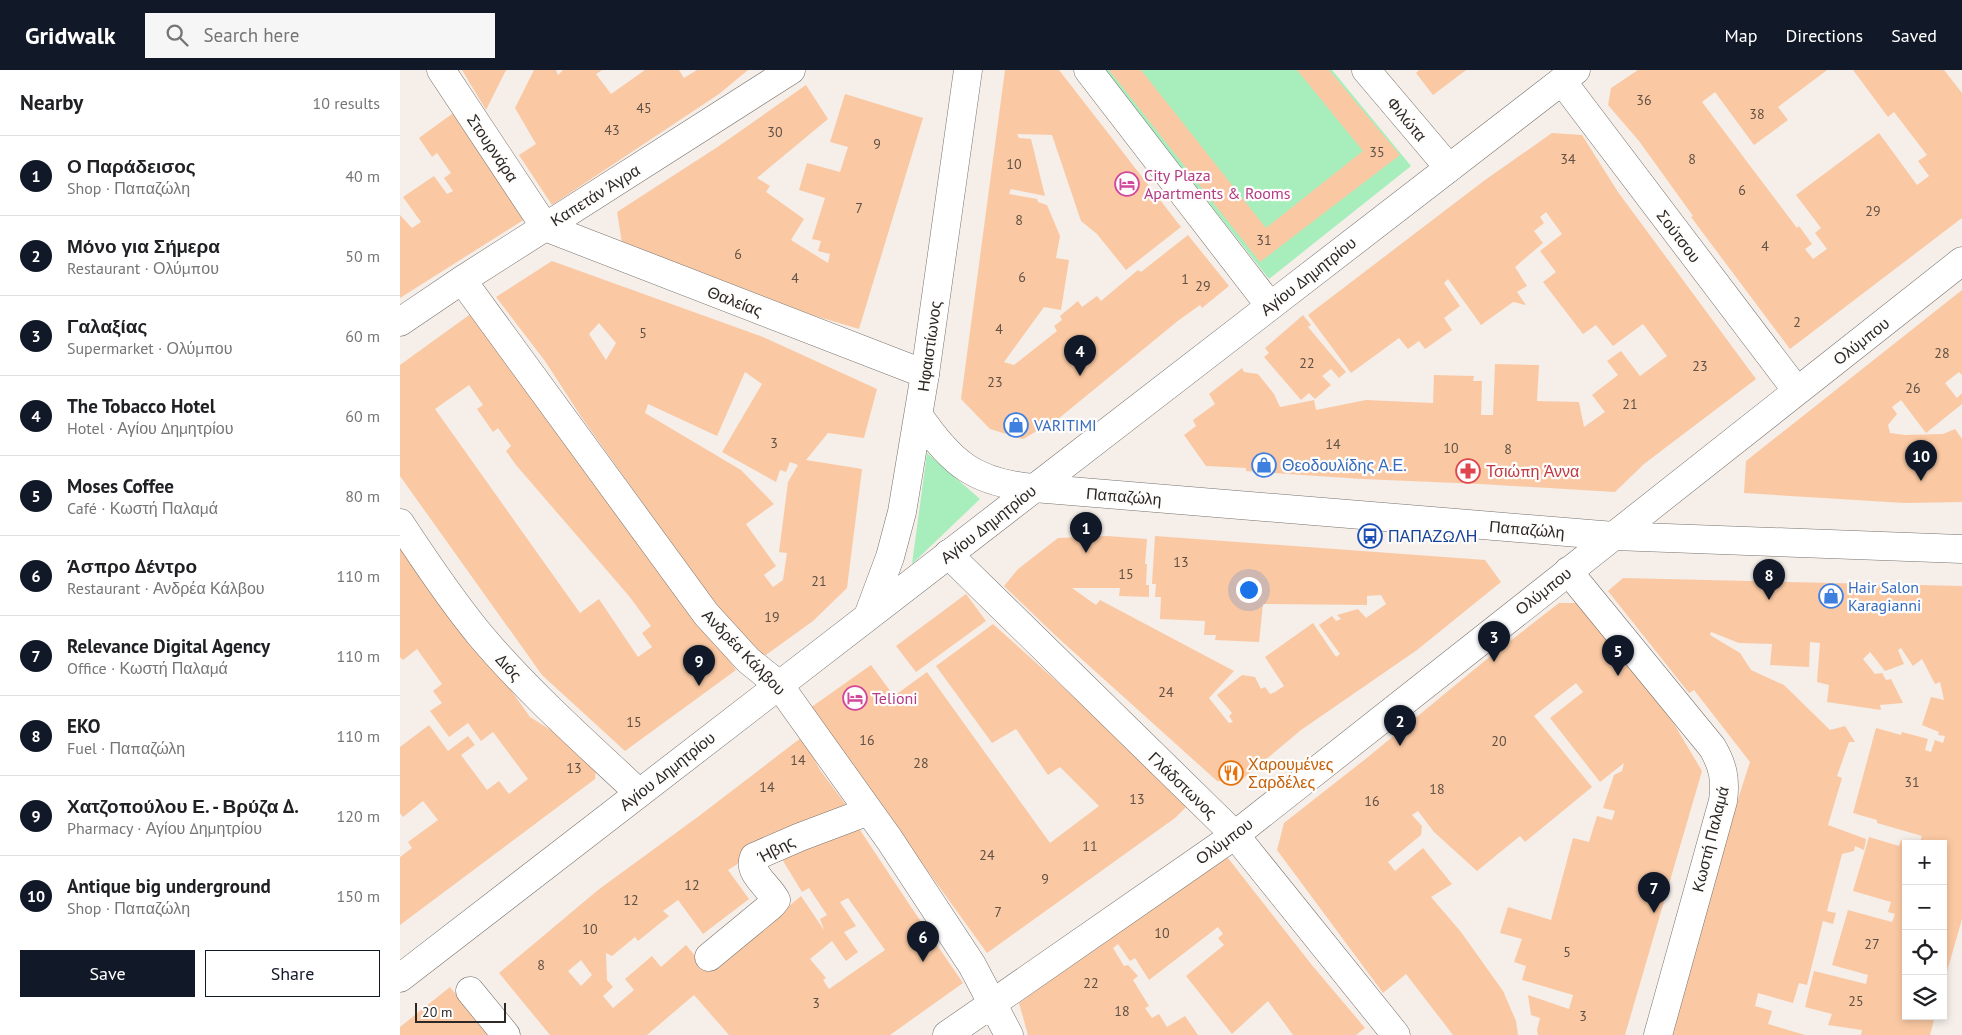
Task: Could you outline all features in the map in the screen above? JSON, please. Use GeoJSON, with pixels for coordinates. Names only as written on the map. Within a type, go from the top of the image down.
{"type":"FeatureCollection","features":[{"type":"Feature","properties":{"kind":"street","name":"Στουρνάρα"},"geometry":{"type":"LineString","coordinates":[[441,70],[545,227]]}},
{"type":"Feature","properties":{"kind":"street","name":"Καπετάν Άγρα"},"geometry":{"type":"LineString","coordinates":[[400,322],[462,280],[791,70]]}},
{"type":"Feature","properties":{"kind":"street","name":"Ηφαιστίωνος"},"geometry":{"type":"LineString","coordinates":[[868,616],[899,527],[919,416],[968,70]]}},
{"type":"Feature","properties":{"kind":"street"},"geometry":{"type":"LineString","coordinates":[[1088,70],[1270,306]]}},
{"type":"Feature","properties":{"kind":"street","name":"Φιλώτα"},"geometry":{"type":"LineString","coordinates":[[1367,70],[1449,168]]}},
{"type":"Feature","properties":{"kind":"street","name":"Αγίου Δημητρίου"},"geometry":{"type":"LineString","coordinates":[[400,978],[1569,75]]}},
{"type":"Feature","properties":{"kind":"street","name":"Σούτσου"},"geometry":{"type":"LineString","coordinates":[[1569,75],[1797,391]]}},
{"type":"Feature","properties":{"kind":"street","name":"Θαλείας"},"geometry":{"type":"LineString","coordinates":[[545,227],[925,374]]}},
{"type":"Feature","properties":{"kind":"street","name":"Ολύμπου"},"geometry":{"type":"LineString","coordinates":[[947,1035],[1234,836],[1962,261]]}},
{"type":"Feature","properties":{"kind":"street","name":"Ανδρέα Κάλβου"},"geometry":{"type":"LineString","coordinates":[[462,280],[706,614],[748,660],[779,685],[869,811],[972,965],[1008,1035]]}},
{"type":"Feature","properties":{"kind":"street","name":"Παπαζώλη"},"geometry":{"type":"LineString","coordinates":[[919,416],[949,456],[970,470],[1003,484],[1034,488],[1614,536],[1962,549]]}},
{"type":"Feature","properties":{"kind":"street","name":"Διός"},"geometry":{"type":"LineString","coordinates":[[400,523],[436,577],[480,635],[528,688],[639,793]]}},
{"type":"Feature","properties":{"kind":"street","name":"Γλάδστωνος"},"geometry":{"type":"LineString","coordinates":[[948,554],[1234,836],[1396,1035]]}},
{"type":"Feature","properties":{"kind":"street","name":"Κωστή Παλαμά"},"geometry":{"type":"LineString","coordinates":[[1568,572],[1712,748],[1720,762],[1725,778],[1723,801],[1658,1035]]}},
{"type":"Feature","properties":{"kind":"street","name":"Ήβης"},"geometry":{"type":"LineString","coordinates":[[709,957],[776,900],[754,870],[752,863],[754,858],[800,837],[869,811]]}},
{"type":"Feature","properties":{"kind":"street"},"geometry":{"type":"LineString","coordinates":[[470,991],[506,1035]]}},
{"type":"Feature","properties":{"kind":"green space"},"geometry":{"type":"Polygon","coordinates":[[[1104,70],[1332,70],[1411,166],[1269,279],[1104,70]]]}},
{"type":"Feature","properties":{"kind":"green space"},"geometry":{"type":"Polygon","coordinates":[[[927,453],[980,499],[912,564],[927,453]]]}},
{"type":"Feature","properties":{"kind":"building"},"geometry":{"type":"Polygon","coordinates":[[[462,70],[506,70],[486,110],[462,70]]]}},
{"type":"Feature","properties":{"kind":"building"},"geometry":{"type":"Polygon","coordinates":[[[534,70],[556,70],[558,75],[563,70],[602,70],[596,74],[611,94],[645,70],[679,70],[684,78],[697,70],[748,70],[719,94],[552,205],[519,155],[536,144],[515,108],[534,70]]]}},
{"type":"Feature","properties":{"kind":"building"},"geometry":{"type":"Polygon","coordinates":[[[1005,70],[1059,70],[1181,227],[1126,270],[1097,234],[1081,221],[1052,135],[1017,134],[1019,138],[1031,139],[1045,196],[1011,189],[1009,194],[1037,199],[1038,202],[1047,205],[1060,236],[1056,258],[1069,260],[1061,310],[1044,307],[1004,362],[1014,365],[1057,331],[1054,326],[1062,320],[1060,316],[1078,301],[1082,307],[1097,296],[1101,301],[1138,270],[1141,272],[1188,235],[1229,286],[1202,308],[1200,305],[1179,320],[1058,419],[1023,439],[990,429],[961,399],[1005,70]]]}},
{"type":"Feature","properties":{"kind":"building"},"geometry":{"type":"Polygon","coordinates":[[[1109,70],[1141,70],[1266,228],[1363,151],[1297,70],[1329,70],[1400,155],[1260,262],[1109,70]]]}},
{"type":"Feature","properties":{"kind":"building"},"geometry":{"type":"Polygon","coordinates":[[[1419,70],[1466,70],[1433,95],[1416,73],[1419,70]]]}},
{"type":"Feature","properties":{"kind":"building"},"geometry":{"type":"Polygon","coordinates":[[[1638,70],[1827,70],[1778,107],[1788,120],[1754,145],[1715,92],[1702,102],[1797,228],[1799,226],[1812,244],[1805,249],[1813,259],[1827,249],[1815,233],[1821,228],[1796,195],[1879,133],[1917,185],[1929,176],[1918,161],[1927,155],[1894,112],[1888,117],[1853,70],[1944,70],[1962,93],[1962,218],[1790,349],[1691,217],[1693,216],[1639,141],[1608,105],[1611,88],[1638,70]]]}},
{"type":"Feature","properties":{"kind":"building"},"geometry":{"type":"Polygon","coordinates":[[[806,85],[828,119],[757,178],[770,186],[766,192],[804,219],[791,240],[828,263],[830,254],[818,251],[821,241],[812,239],[825,198],[799,190],[807,163],[840,172],[848,147],[830,142],[845,94],[923,118],[859,329],[812,315],[622,243],[617,212],[719,146],[806,85]]]}},
{"type":"Feature","properties":{"kind":"building"},"geometry":{"type":"Polygon","coordinates":[[[456,111],[528,217],[400,298],[400,215],[412,228],[421,222],[403,197],[434,176],[447,194],[453,191],[444,178],[451,173],[437,153],[432,157],[419,138],[456,111]]]}},
{"type":"Feature","properties":{"kind":"building"},"geometry":{"type":"Polygon","coordinates":[[[1552,133],[1582,135],[1618,192],[1756,379],[1644,464],[1615,492],[1362,479],[1246,471],[1246,468],[1206,466],[1184,435],[1196,426],[1193,420],[1215,404],[1209,394],[1242,368],[1244,372],[1258,374],[1274,394],[1280,407],[1314,400],[1316,410],[1366,400],[1433,403],[1434,375],[1474,376],[1473,381],[1482,381],[1481,415],[1493,415],[1495,364],[1539,365],[1537,401],[1579,402],[1584,427],[1605,412],[1592,395],[1618,375],[1607,361],[1621,351],[1640,376],[1667,356],[1643,324],[1613,346],[1596,325],[1583,334],[1543,282],[1556,272],[1540,251],[1562,234],[1546,212],[1540,217],[1544,223],[1534,231],[1543,243],[1515,267],[1527,286],[1517,292],[1526,305],[1513,302],[1481,325],[1448,279],[1444,283],[1460,306],[1444,318],[1452,330],[1425,349],[1419,341],[1408,349],[1399,338],[1351,373],[1308,315],[1485,180],[1552,133]]]}},
{"type":"Feature","properties":{"kind":"building"},"geometry":{"type":"Polygon","coordinates":[[[552,261],[763,337],[877,389],[864,438],[828,433],[806,460],[862,469],[847,588],[813,621],[756,662],[582,418],[545,361],[496,297],[552,261]],[[599,323],[589,334],[606,360],[616,343],[599,323]],[[745,372],[717,436],[648,404],[645,413],[741,470],[774,504],[746,524],[776,566],[764,575],[773,587],[783,580],[787,553],[779,552],[788,482],[798,465],[790,462],[786,472],[780,470],[776,482],[722,452],[762,384],[745,372]]]}},
{"type":"Feature","properties":{"kind":"building"},"geometry":{"type":"Polygon","coordinates":[[[1962,290],[1962,375],[1959,372],[1945,383],[1957,398],[1962,393],[1962,404],[1926,433],[1901,400],[1892,407],[1897,414],[1888,425],[1890,433],[1905,435],[1943,434],[1955,429],[1962,439],[1962,502],[1904,503],[1744,493],[1746,461],[1962,290]]]}},
{"type":"Feature","properties":{"kind":"building"},"geometry":{"type":"Polygon","coordinates":[[[476,310],[736,670],[625,751],[542,675],[400,476],[400,365],[476,310]],[[469,385],[435,409],[580,613],[599,599],[638,657],[652,647],[642,633],[651,626],[629,596],[516,465],[506,451],[511,446],[498,428],[493,432],[477,409],[483,405],[469,385]]]}},
{"type":"Feature","properties":{"kind":"building"},"geometry":{"type":"Polygon","coordinates":[[[1303,315],[1311,325],[1308,327],[1346,372],[1339,378],[1331,369],[1322,376],[1331,385],[1315,399],[1309,393],[1301,400],[1264,357],[1269,353],[1265,348],[1303,315]]]}},
{"type":"Feature","properties":{"kind":"building"},"geometry":{"type":"Polygon","coordinates":[[[400,536],[530,717],[597,759],[595,779],[400,925],[400,857],[412,848],[408,842],[438,820],[423,801],[403,817],[400,813],[400,747],[429,725],[448,751],[468,736],[475,745],[461,755],[487,790],[499,781],[509,794],[528,779],[493,732],[481,741],[468,723],[449,737],[430,711],[442,703],[433,691],[442,684],[417,649],[403,660],[400,657],[400,536]]]}},
{"type":"Feature","properties":{"kind":"building"},"geometry":{"type":"Polygon","coordinates":[[[1108,536],[1147,539],[1145,564],[1147,564],[1146,585],[1149,585],[1149,597],[1119,596],[1120,588],[1072,588],[1096,605],[1100,600],[1234,671],[1209,698],[1229,723],[1233,722],[1229,716],[1232,713],[1217,695],[1242,675],[1255,677],[1261,689],[1265,687],[1270,694],[1284,686],[1265,657],[1313,623],[1336,657],[1340,654],[1319,625],[1332,616],[1336,621],[1341,619],[1337,615],[1358,609],[1366,618],[1386,604],[1381,595],[1367,596],[1367,605],[1263,604],[1259,642],[1215,640],[1216,635],[1204,635],[1205,621],[1160,619],[1161,597],[1155,597],[1156,584],[1152,584],[1155,536],[1485,560],[1501,582],[1417,650],[1301,730],[1239,782],[1217,781],[1056,636],[1004,586],[1018,569],[1058,538],[1108,536]]]}},
{"type":"Feature","properties":{"kind":"building"},"geometry":{"type":"Polygon","coordinates":[[[1623,578],[1962,586],[1962,919],[1947,972],[1947,840],[1920,840],[1922,836],[1877,823],[1877,820],[1853,813],[1876,728],[1901,735],[1902,732],[1928,739],[1925,750],[1931,752],[1935,740],[1943,743],[1945,736],[1938,735],[1939,732],[1922,725],[1931,697],[1944,700],[1940,682],[1935,684],[1922,659],[1913,666],[1901,648],[1898,650],[1904,664],[1885,671],[1870,652],[1863,659],[1875,674],[1882,673],[1886,680],[1891,679],[1903,703],[1880,705],[1881,710],[1827,702],[1829,685],[1817,682],[1820,643],[1810,642],[1809,667],[1770,665],[1772,644],[1739,643],[1711,632],[1710,635],[1740,653],[1751,670],[1784,685],[1830,730],[1845,726],[1855,742],[1849,742],[1837,776],[1842,778],[1828,825],[1866,839],[1864,850],[1855,846],[1854,851],[1842,854],[1827,911],[1836,913],[1833,924],[1823,921],[1807,985],[1799,983],[1793,1003],[1758,993],[1755,1006],[1772,1011],[1768,1024],[1805,1035],[1672,1035],[1724,842],[1750,762],[1694,690],[1689,693],[1608,591],[1623,578]]]}},
{"type":"Feature","properties":{"kind":"building"},"geometry":{"type":"Polygon","coordinates":[[[966,594],[986,621],[916,672],[896,646],[966,594]]]}},
{"type":"Feature","properties":{"kind":"building"},"geometry":{"type":"Polygon","coordinates":[[[1559,603],[1581,603],[1674,724],[1702,771],[1625,1035],[1538,1035],[1537,1030],[1540,1018],[1531,1015],[1528,995],[1569,1009],[1573,995],[1522,980],[1526,966],[1514,962],[1522,939],[1500,933],[1508,907],[1551,920],[1573,838],[1589,842],[1597,816],[1612,820],[1615,811],[1603,808],[1614,775],[1622,771],[1624,763],[1600,782],[1550,718],[1583,692],[1576,683],[1534,716],[1592,787],[1525,842],[1520,836],[1477,871],[1434,832],[1418,811],[1412,815],[1422,826],[1421,835],[1388,862],[1395,871],[1423,848],[1452,884],[1431,897],[1461,932],[1503,991],[1516,1021],[1518,1035],[1453,1035],[1406,974],[1383,993],[1277,850],[1284,823],[1559,603]]]}},
{"type":"Feature","properties":{"kind":"building"},"geometry":{"type":"Polygon","coordinates":[[[993,624],[1104,724],[1188,805],[1175,818],[987,953],[810,708],[871,665],[894,696],[927,672],[1050,843],[1099,806],[1060,767],[1048,775],[1016,729],[992,743],[936,666],[993,624]]]}},
{"type":"Feature","properties":{"kind":"building"},"geometry":{"type":"Polygon","coordinates":[[[802,737],[820,770],[849,809],[790,831],[728,870],[749,899],[703,934],[678,900],[663,911],[669,916],[638,941],[635,937],[612,956],[606,953],[607,980],[613,987],[603,996],[613,1008],[634,990],[625,979],[652,956],[661,967],[686,945],[709,972],[801,896],[824,930],[820,919],[827,915],[809,888],[802,892],[777,851],[856,824],[963,983],[890,1035],[729,1035],[694,995],[647,1035],[550,1035],[499,973],[598,890],[802,737]],[[848,898],[840,902],[856,926],[844,932],[858,952],[846,961],[832,941],[810,959],[826,978],[823,980],[829,989],[885,950],[848,898]],[[581,960],[568,971],[581,986],[592,975],[581,960]]]}},
{"type":"Feature","properties":{"kind":"building"},"geometry":{"type":"Polygon","coordinates":[[[1869,837],[1899,846],[1902,840],[1902,1020],[1934,1020],[1930,1035],[1861,1035],[1862,1030],[1828,1025],[1832,1014],[1805,1007],[1814,971],[1866,984],[1868,975],[1832,965],[1848,910],[1892,922],[1895,914],[1888,912],[1891,902],[1853,891],[1869,837]]]}},
{"type":"Feature","properties":{"kind":"building"},"geometry":{"type":"Polygon","coordinates":[[[1224,853],[1311,964],[1365,1028],[1356,1035],[1293,1035],[1268,1001],[1232,1034],[1186,976],[1224,945],[1218,938],[1223,934],[1218,927],[1149,980],[1135,958],[1130,961],[1118,944],[1113,948],[1124,966],[1128,965],[1138,976],[1133,980],[1149,1006],[1145,1008],[1152,1018],[1159,1014],[1167,1027],[1185,1016],[1198,1035],[1028,1035],[1019,1003],[1224,853]]]}},
{"type":"Feature","properties":{"kind":"building"},"geometry":{"type":"Polygon","coordinates":[[[450,987],[488,1035],[400,1035],[400,1027],[450,987]]]}},
{"type":"Feature","properties":{"kind":"place","name":"City Plaza Apartments & Rooms"},"geometry":{"type":"Point","coordinates":[1127,184]}},
{"type":"Feature","properties":{"kind":"place","name":"The Tobacco Hotel"},"geometry":{"type":"Point","coordinates":[1080,376]}},
{"type":"Feature","properties":{"kind":"place","name":"VARITIMI"},"geometry":{"type":"Point","coordinates":[1016,425]}},
{"type":"Feature","properties":{"kind":"place","name":"Θεοδουλίδης Α.Ε."},"geometry":{"type":"Point","coordinates":[1264,465]}},
{"type":"Feature","properties":{"kind":"place","name":"Τσιώπη Άννα"},"geometry":{"type":"Point","coordinates":[1468,471]}},
{"type":"Feature","properties":{"kind":"place","name":"Antique big underground"},"geometry":{"type":"Point","coordinates":[1921,481]}},
{"type":"Feature","properties":{"kind":"place","name":"ΠΑΠΑΖΩΛΗ"},"geometry":{"type":"Point","coordinates":[1370,536]}},
{"type":"Feature","properties":{"kind":"place","name":"Ο Παράδεισος"},"geometry":{"type":"Point","coordinates":[1086,553]}},
{"type":"Feature","properties":{"kind":"place","name":"Hair Salon Karagianni"},"geometry":{"type":"Point","coordinates":[1831,596]}},
{"type":"Feature","properties":{"kind":"place","name":"EKO"},"geometry":{"type":"Point","coordinates":[1769,600]}},
{"type":"Feature","properties":{"kind":"place","name":"Γαλαξίας"},"geometry":{"type":"Point","coordinates":[1494,662]}},
{"type":"Feature","properties":{"kind":"place","name":"Moses Coffee"},"geometry":{"type":"Point","coordinates":[1618,676]}},
{"type":"Feature","properties":{"kind":"place","name":"Χατζοπούλου Ε. - Βρύζα Δ."},"geometry":{"type":"Point","coordinates":[699,686]}},
{"type":"Feature","properties":{"kind":"place","name":"Telioni"},"geometry":{"type":"Point","coordinates":[855,698]}},
{"type":"Feature","properties":{"kind":"place","name":"Μόνο για Σήμερα"},"geometry":{"type":"Point","coordinates":[1400,746]}},
{"type":"Feature","properties":{"kind":"place","name":"Χαρουμένες Σαρδέλες"},"geometry":{"type":"Point","coordinates":[1231,773]}},
{"type":"Feature","properties":{"kind":"place","name":"Relevance Digital Agency"},"geometry":{"type":"Point","coordinates":[1654,913]}},
{"type":"Feature","properties":{"kind":"place","name":"Άσπρο Δέντρο"},"geometry":{"type":"Point","coordinates":[923,962]}}]}
